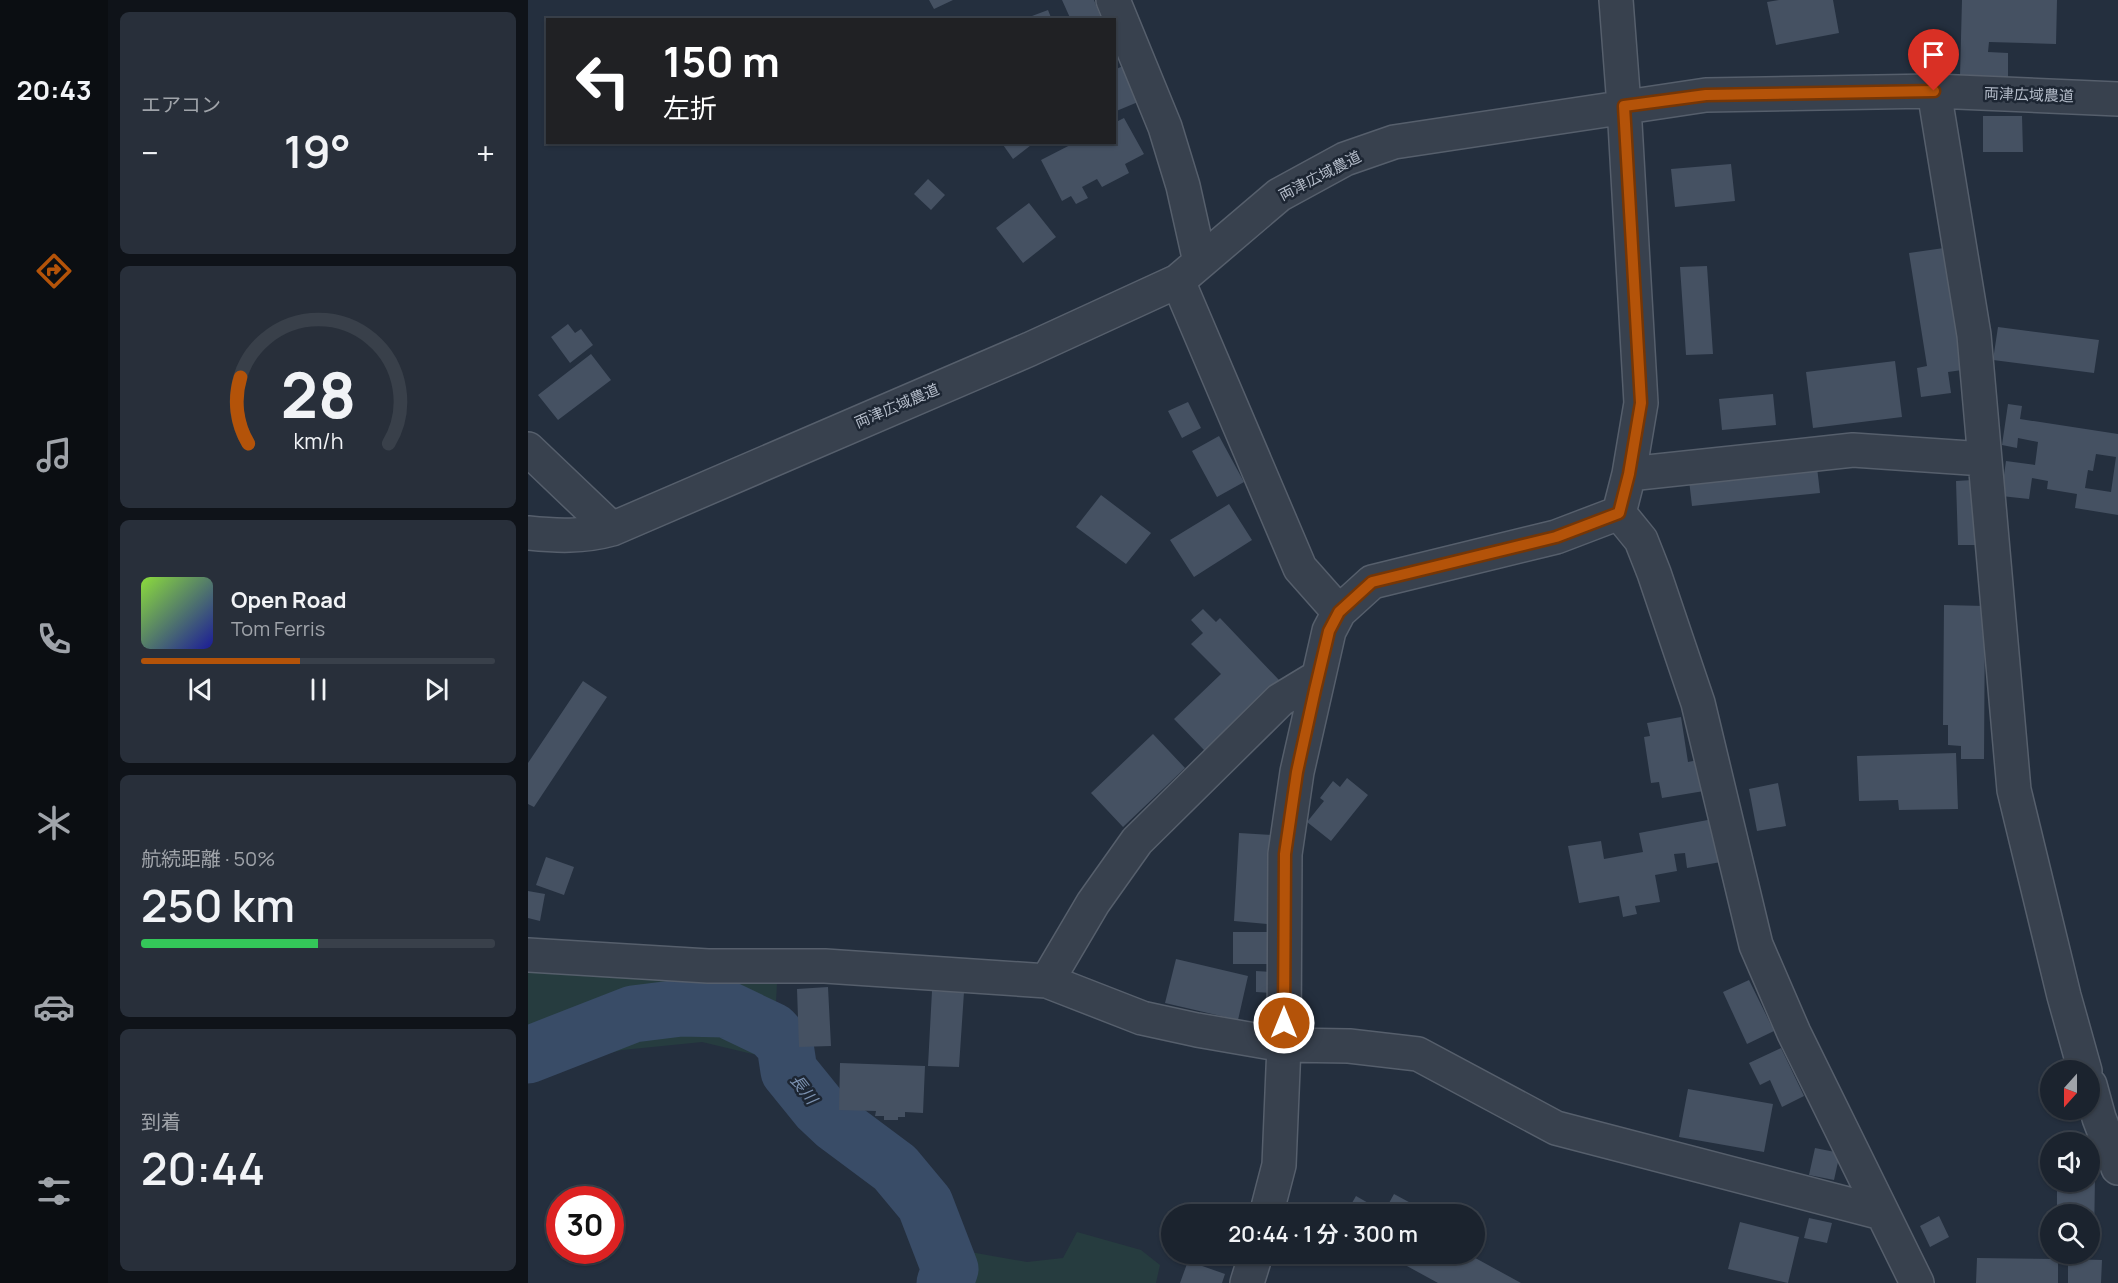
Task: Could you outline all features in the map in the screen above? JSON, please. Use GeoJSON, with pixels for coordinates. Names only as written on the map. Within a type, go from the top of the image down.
{"type":"FeatureCollection","features":[{"type":"Feature","properties":{"kind":"street"},"geometry":{"type":"LineString","coordinates":[[1113,0],[1165,127],[1183,186],[1189,271],[1300,568],[1339,612]]}},
{"type":"Feature","properties":{"kind":"street"},"geometry":{"type":"LineString","coordinates":[[1616,0],[1641,403],[1629,474],[1619,513]]}},
{"type":"Feature","properties":{"kind":"street"},"geometry":{"type":"LineString","coordinates":[[1934,91],[1974,335],[2014,790],[2082,1060]]}},
{"type":"Feature","properties":{"kind":"street","name":"両津広域農道"},"geometry":{"type":"LineString","coordinates":[[528,533],[561,536],[591,535],[612,529],[1030,349],[1189,271],[1280,195],[1345,159],[1394,142],[1706,95],[1934,91],[2118,99]]}},
{"type":"Feature","properties":{"kind":"street"},"geometry":{"type":"LineString","coordinates":[[528,449],[612,529]]}},
{"type":"Feature","properties":{"kind":"street"},"geometry":{"type":"LineString","coordinates":[[1629,474],[1853,450],[1984,459]]}},
{"type":"Feature","properties":{"kind":"street"},"geometry":{"type":"LineString","coordinates":[[1269,1204],[1280,1165],[1284,1045],[1285,854],[1297,772],[1329,631],[1339,612],[1372,582],[1556,537],[1619,513]]}},
{"type":"Feature","properties":{"kind":"street"},"geometry":{"type":"LineString","coordinates":[[1619,513],[1641,540],[1698,703],[1756,945],[1794,1033],[1917,1283]]}},
{"type":"Feature","properties":{"kind":"street"},"geometry":{"type":"LineString","coordinates":[[1047,981],[1094,903],[1137,841],[1280,700],[1318,677]]}},
{"type":"Feature","properties":{"kind":"street"},"geometry":{"type":"LineString","coordinates":[[528,955],[708,966],[825,966],[1047,981],[1142,1018],[1197,1030],[1284,1045],[1349,1046],[1418,1054],[1556,1128],[1882,1213]]}},
{"type":"Feature","properties":{"kind":"street"},"geometry":{"type":"LineString","coordinates":[[2100,1120],[2118,1168]]}},
{"type":"Feature","properties":{"kind":"street"},"geometry":{"type":"LineString","coordinates":[[1247,1283],[1253,1264]]}},
{"type":"Feature","properties":{"kind":"green space"},"geometry":{"type":"Polygon","coordinates":[[[528,971],[777,983],[773,1059],[702,1042],[622,1050],[572,1063],[528,1080],[528,971]]]}},
{"type":"Feature","properties":{"kind":"green space"},"geometry":{"type":"Polygon","coordinates":[[[1077,1232],[1141,1250],[1160,1265],[1156,1283],[963,1283],[970,1252],[1027,1262],[1063,1258],[1077,1232]]]}},
{"type":"Feature","properties":{"kind":"building"},"geometry":{"type":"Polygon","coordinates":[[[929,0],[953,0],[934,9],[929,0]]]}},
{"type":"Feature","properties":{"kind":"building"},"geometry":{"type":"Polygon","coordinates":[[[1062,0],[1094,0],[1101,18],[1070,18],[1062,0]]]}},
{"type":"Feature","properties":{"kind":"building"},"geometry":{"type":"Polygon","coordinates":[[[1833,0],[1839,33],[1776,45],[1767,2],[1833,0]]]}},
{"type":"Feature","properties":{"kind":"building"},"geometry":{"type":"Polygon","coordinates":[[[1962,0],[2057,0],[2056,44],[1989,42],[1988,52],[2008,53],[2008,77],[1960,76],[1962,0]]]}},
{"type":"Feature","properties":{"kind":"building"},"geometry":{"type":"Polygon","coordinates":[[[1048,10],[1051,18],[1027,18],[1048,10]]]}},
{"type":"Feature","properties":{"kind":"building"},"geometry":{"type":"Polygon","coordinates":[[[1123,66],[1138,102],[1116,111],[1116,69],[1123,66]]]}},
{"type":"Feature","properties":{"kind":"building"},"geometry":{"type":"Polygon","coordinates":[[[1983,116],[2022,116],[2023,152],[1983,152],[1983,116]]]}},
{"type":"Feature","properties":{"kind":"building"},"geometry":{"type":"Polygon","coordinates":[[[1124,118],[1144,154],[1125,164],[1129,173],[1102,187],[1097,179],[1082,187],[1088,198],[1076,204],[1071,196],[1062,201],[1041,160],[1072,144],[1116,144],[1116,122],[1124,118]]]}},
{"type":"Feature","properties":{"kind":"building"},"geometry":{"type":"Polygon","coordinates":[[[1002,144],[1032,144],[1013,159],[1002,144]]]}},
{"type":"Feature","properties":{"kind":"building"},"geometry":{"type":"Polygon","coordinates":[[[1731,164],[1735,201],[1675,207],[1671,169],[1731,164]]]}},
{"type":"Feature","properties":{"kind":"building"},"geometry":{"type":"Polygon","coordinates":[[[928,179],[945,195],[931,210],[914,194],[928,179]]]}},
{"type":"Feature","properties":{"kind":"building"},"geometry":{"type":"Polygon","coordinates":[[[1029,203],[1056,237],[1023,263],[996,228],[1029,203]]]}},
{"type":"Feature","properties":{"kind":"building"},"geometry":{"type":"Polygon","coordinates":[[[1944,248],[1962,370],[1948,372],[1951,393],[1921,397],[1917,368],[1927,366],[1909,253],[1944,248]]]}},
{"type":"Feature","properties":{"kind":"building"},"geometry":{"type":"Polygon","coordinates":[[[1707,266],[1713,354],[1686,355],[1680,267],[1707,266]]]}},
{"type":"Feature","properties":{"kind":"building"},"geometry":{"type":"Polygon","coordinates":[[[568,324],[575,333],[581,329],[593,345],[570,363],[551,337],[568,324]]]}},
{"type":"Feature","properties":{"kind":"building"},"geometry":{"type":"Polygon","coordinates":[[[1998,327],[2099,340],[2094,373],[1993,360],[1998,327]]]}},
{"type":"Feature","properties":{"kind":"building"},"geometry":{"type":"Polygon","coordinates":[[[591,354],[611,380],[558,420],[538,395],[591,354]]]}},
{"type":"Feature","properties":{"kind":"building"},"geometry":{"type":"Polygon","coordinates":[[[1895,361],[1902,417],[1813,428],[1806,372],[1895,361]]]}},
{"type":"Feature","properties":{"kind":"building"},"geometry":{"type":"Polygon","coordinates":[[[1773,394],[1776,425],[1722,430],[1719,399],[1773,394]]]}},
{"type":"Feature","properties":{"kind":"building"},"geometry":{"type":"Polygon","coordinates":[[[1188,402],[1201,428],[1182,438],[1168,411],[1188,402]]]}},
{"type":"Feature","properties":{"kind":"building"},"geometry":{"type":"Polygon","coordinates":[[[2008,404],[2022,406],[2020,419],[2118,434],[2118,515],[2075,508],[2077,494],[2047,489],[2048,481],[2032,478],[2029,499],[2001,496],[2006,461],[2035,465],[2038,442],[2018,438],[2017,448],[2002,445],[2008,404]],[[2096,454],[2093,471],[2088,470],[2085,488],[2111,492],[2116,457],[2096,454]]]}},
{"type":"Feature","properties":{"kind":"building"},"geometry":{"type":"Polygon","coordinates":[[[1219,436],[1244,482],[1217,497],[1192,451],[1219,436]]]}},
{"type":"Feature","properties":{"kind":"building"},"geometry":{"type":"Polygon","coordinates":[[[1817,467],[1820,493],[1692,506],[1689,480],[1817,467]]]}},
{"type":"Feature","properties":{"kind":"building"},"geometry":{"type":"Polygon","coordinates":[[[1973,480],[1976,545],[1958,545],[1956,481],[1973,480]]]}},
{"type":"Feature","properties":{"kind":"building"},"geometry":{"type":"Polygon","coordinates":[[[1101,495],[1151,533],[1126,564],[1076,527],[1101,495]]]}},
{"type":"Feature","properties":{"kind":"building"},"geometry":{"type":"Polygon","coordinates":[[[1229,504],[1252,540],[1194,577],[1170,540],[1229,504]]]}},
{"type":"Feature","properties":{"kind":"building"},"geometry":{"type":"Polygon","coordinates":[[[1944,605],[1985,606],[1984,759],[1961,759],[1961,746],[1948,745],[1948,725],[1943,725],[1944,605]]]}},
{"type":"Feature","properties":{"kind":"building"},"geometry":{"type":"Polygon","coordinates":[[[1203,609],[1216,622],[1220,618],[1279,680],[1205,751],[1174,719],[1221,674],[1191,644],[1203,633],[1191,620],[1203,609]]]}},
{"type":"Feature","properties":{"kind":"building"},"geometry":{"type":"Polygon","coordinates":[[[583,681],[607,697],[534,807],[528,804],[528,763],[583,681]]]}},
{"type":"Feature","properties":{"kind":"building"},"geometry":{"type":"Polygon","coordinates":[[[1681,717],[1688,762],[1698,760],[1704,791],[1662,798],[1659,782],[1651,783],[1644,737],[1650,736],[1647,723],[1681,717]]]}},
{"type":"Feature","properties":{"kind":"building"},"geometry":{"type":"Polygon","coordinates":[[[1153,734],[1185,768],[1123,827],[1091,793],[1153,734]]]}},
{"type":"Feature","properties":{"kind":"building"},"geometry":{"type":"Polygon","coordinates":[[[1956,753],[1958,809],[1899,810],[1898,800],[1859,801],[1857,756],[1956,753]]]}},
{"type":"Feature","properties":{"kind":"building"},"geometry":{"type":"Polygon","coordinates":[[[1347,778],[1368,795],[1331,841],[1307,822],[1324,801],[1320,798],[1333,781],[1340,787],[1347,778]]]}},
{"type":"Feature","properties":{"kind":"building"},"geometry":{"type":"Polygon","coordinates":[[[1778,783],[1786,826],[1757,831],[1749,789],[1778,783]]]}},
{"type":"Feature","properties":{"kind":"building"},"geometry":{"type":"Polygon","coordinates":[[[1713,819],[1721,862],[1687,868],[1685,853],[1674,854],[1677,871],[1655,875],[1660,902],[1635,906],[1637,914],[1623,917],[1619,896],[1579,903],[1568,846],[1601,841],[1604,859],[1643,852],[1639,833],[1713,819]]]}},
{"type":"Feature","properties":{"kind":"building"},"geometry":{"type":"Polygon","coordinates":[[[1239,833],[1273,835],[1267,924],[1234,921],[1239,833]]]}},
{"type":"Feature","properties":{"kind":"building"},"geometry":{"type":"Polygon","coordinates":[[[546,857],[574,867],[564,895],[536,885],[546,857]]]}},
{"type":"Feature","properties":{"kind":"building"},"geometry":{"type":"Polygon","coordinates":[[[528,891],[545,894],[540,921],[528,918],[528,891]]]}},
{"type":"Feature","properties":{"kind":"building"},"geometry":{"type":"Polygon","coordinates":[[[1233,932],[1268,932],[1269,964],[1233,964],[1233,932]]]}},
{"type":"Feature","properties":{"kind":"building"},"geometry":{"type":"Polygon","coordinates":[[[1176,959],[1248,976],[1238,1020],[1165,1003],[1176,959]]]}},
{"type":"Feature","properties":{"kind":"building"},"geometry":{"type":"Polygon","coordinates":[[[1256,971],[1272,972],[1271,993],[1256,992],[1256,971]]]}},
{"type":"Feature","properties":{"kind":"building"},"geometry":{"type":"Polygon","coordinates":[[[1749,980],[1774,1031],[1747,1044],[1723,992],[1749,980]]]}},
{"type":"Feature","properties":{"kind":"building"},"geometry":{"type":"Polygon","coordinates":[[[828,987],[831,1046],[799,1047],[797,989],[828,987]]]}},
{"type":"Feature","properties":{"kind":"building"},"geometry":{"type":"Polygon","coordinates":[[[932,991],[964,992],[959,1067],[928,1066],[932,991]]]}},
{"type":"Feature","properties":{"kind":"building"},"geometry":{"type":"Polygon","coordinates":[[[1781,1048],[1804,1096],[1782,1107],[1770,1080],[1760,1085],[1749,1063],[1781,1048]]]}},
{"type":"Feature","properties":{"kind":"building"},"geometry":{"type":"Polygon","coordinates":[[[840,1063],[925,1066],[923,1113],[905,1112],[905,1117],[898,1117],[898,1120],[884,1120],[884,1116],[875,1116],[876,1111],[839,1110],[840,1063]]]}},
{"type":"Feature","properties":{"kind":"building"},"geometry":{"type":"Polygon","coordinates":[[[1688,1089],[1773,1104],[1764,1152],[1679,1137],[1688,1089]]]}},
{"type":"Feature","properties":{"kind":"building"},"geometry":{"type":"Polygon","coordinates":[[[1815,1148],[1840,1153],[1834,1180],[1809,1175],[1815,1148]]]}},
{"type":"Feature","properties":{"kind":"building"},"geometry":{"type":"Polygon","coordinates":[[[2057,1192],[2095,1192],[2095,1204],[2057,1204],[2057,1192]]]}},
{"type":"Feature","properties":{"kind":"building"},"geometry":{"type":"Polygon","coordinates":[[[1394,1194],[1413,1204],[1388,1204],[1394,1194]]]}},
{"type":"Feature","properties":{"kind":"building"},"geometry":{"type":"Polygon","coordinates":[[[1356,1196],[1370,1204],[1351,1204],[1356,1196]]]}},
{"type":"Feature","properties":{"kind":"building"},"geometry":{"type":"Polygon","coordinates":[[[1939,1216],[1949,1237],[1930,1247],[1920,1226],[1939,1216]]]}},
{"type":"Feature","properties":{"kind":"building"},"geometry":{"type":"Polygon","coordinates":[[[1809,1218],[1832,1223],[1827,1243],[1804,1238],[1809,1218]]]}},
{"type":"Feature","properties":{"kind":"building"},"geometry":{"type":"Polygon","coordinates":[[[1740,1222],[1799,1237],[1788,1283],[1728,1269],[1740,1222]]]}},
{"type":"Feature","properties":{"kind":"building"},"geometry":{"type":"Polygon","coordinates":[[[1977,1258],[2040,1259],[2040,1264],[2058,1264],[2058,1283],[1976,1283],[1977,1258]]]}},
{"type":"Feature","properties":{"kind":"building"},"geometry":{"type":"Polygon","coordinates":[[[2100,1260],[2102,1260],[2101,1283],[2068,1283],[2068,1264],[2100,1264],[2100,1260]]]}},
{"type":"Feature","properties":{"kind":"building"},"geometry":{"type":"Polygon","coordinates":[[[1485,1263],[1521,1283],[1438,1283],[1403,1264],[1485,1263]]]}},
{"type":"Feature","properties":{"kind":"building"},"geometry":{"type":"Polygon","coordinates":[[[1187,1264],[1197,1264],[1225,1274],[1222,1283],[1180,1283],[1187,1264]]]}},
{"type":"Feature","properties":{"kind":"waterway","name":"長川"},"geometry":{"type":"LineString","coordinates":[[528,1055],[633,1014],[681,1008],[726,1009],[772,1031],[785,1045],[789,1071],[819,1108],[836,1124],[895,1168],[925,1204],[950,1269],[945,1283]]}},
{"type":"Feature","properties":{"kind":"route"},"geometry":{"type":"LineString","coordinates":[[1284,1023],[1285,854],[1297,772],[1315,690],[1329,631],[1339,612],[1372,582],[1556,537],[1619,513],[1629,474],[1641,403],[1624,106],[1706,95],[1934,91]]}}]}
